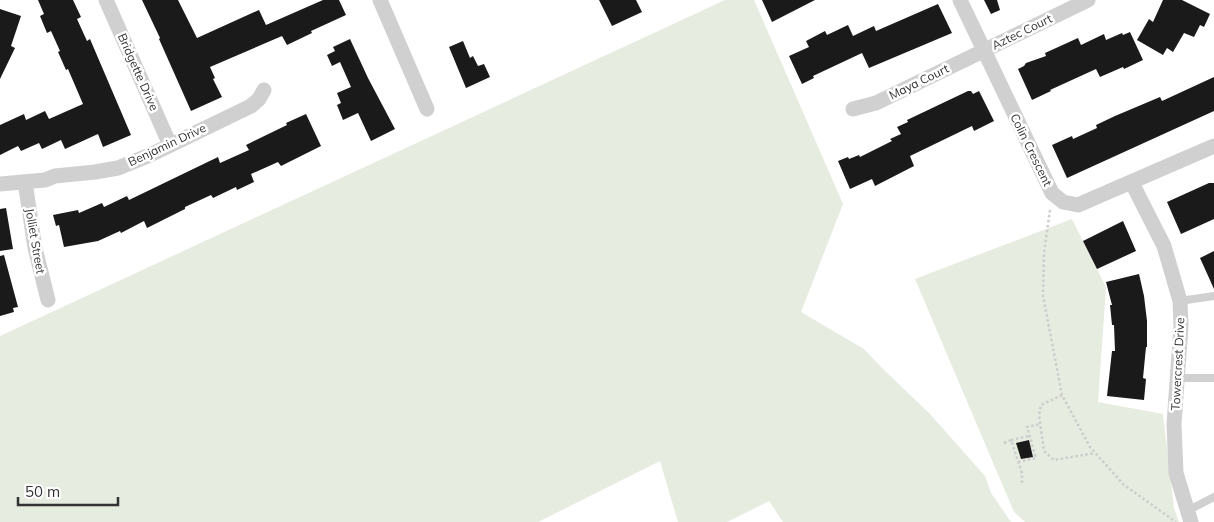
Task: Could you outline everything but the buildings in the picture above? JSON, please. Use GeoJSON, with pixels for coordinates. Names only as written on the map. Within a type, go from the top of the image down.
{"type":"FeatureCollection","features":[{"type":"Feature","properties":{"kind":"street","name":"Bridgette Drive"},"geometry":{"type":"LineString","coordinates":[[106,0],[170,145]]}},
{"type":"Feature","properties":{"kind":"street"},"geometry":{"type":"LineString","coordinates":[[380,0],[427,109]]}},
{"type":"Feature","properties":{"kind":"street","name":"Colin Crescent"},"geometry":{"type":"LineString","coordinates":[[960,0],[1052,193],[1063,202],[1078,205],[1214,146]]}},
{"type":"Feature","properties":{"kind":"street","name":"Aztec Court"},"geometry":{"type":"LineString","coordinates":[[983,50],[1088,0]]}},
{"type":"Feature","properties":{"kind":"street","name":"Maya Court"},"geometry":{"type":"LineString","coordinates":[[853,109],[876,103],[983,50]]}},
{"type":"Feature","properties":{"kind":"street","name":"Benjamin Drive"},"geometry":{"type":"LineString","coordinates":[[0,184],[118,168],[150,155],[251,106],[259,99],[264,90]]}},
{"type":"Feature","properties":{"kind":"street","name":"Jolliet Street"},"geometry":{"type":"LineString","coordinates":[[25,182],[36,254],[48,300]]}},
{"type":"Feature","properties":{"kind":"street","name":"Towercrest Drive"},"geometry":{"type":"LineString","coordinates":[[1132,183],[1164,246],[1180,301],[1181,326],[1174,424],[1176,474],[1189,516]]}},
{"type":"Feature","properties":{"kind":"lane"},"geometry":{"type":"LineString","coordinates":[[1180,301],[1214,296]]}},
{"type":"Feature","properties":{"kind":"lane"},"geometry":{"type":"LineString","coordinates":[[1178,378],[1214,378]]}},
{"type":"Feature","properties":{"kind":"lane"},"geometry":{"type":"LineString","coordinates":[[1189,516],[1214,497]]}},
{"type":"Feature","properties":{"kind":"path"},"geometry":{"type":"LineString","coordinates":[[1052,193],[1044,253],[1043,296],[1062,395],[1095,453],[1124,485],[1176,522]]}},
{"type":"Feature","properties":{"kind":"path"},"geometry":{"type":"LineString","coordinates":[[1062,395],[1041,405],[1039,415],[1044,451],[1054,460],[1095,453]]}},
{"type":"Feature","properties":{"kind":"path"},"geometry":{"type":"LineString","coordinates":[[1018,462],[1036,458],[1027,427],[1040,424]]}},
{"type":"Feature","properties":{"kind":"path"},"geometry":{"type":"LineString","coordinates":[[1007,436],[1022,473],[1022,484]]}},
{"type":"Feature","properties":{"kind":"path"},"geometry":{"type":"LineString","coordinates":[[1004,442],[1030,436]]}},
{"type":"Feature","properties":{"kind":"shaded area"},"geometry":{"type":"Polygon","coordinates":[[[725,0],[754,0],[843,204],[801,312],[864,349],[930,414],[985,476],[991,493],[1011,522],[783,522],[769,501],[727,522],[678,522],[660,461],[538,522],[0,522],[0,336],[725,0]]]}},
{"type":"Feature","properties":{"kind":"shaded area"},"geometry":{"type":"Polygon","coordinates":[[[1072,219],[1106,287],[1098,402],[1163,414],[1174,508],[1179,522],[1025,522],[1014,512],[915,279],[1072,219]]]}}]}
